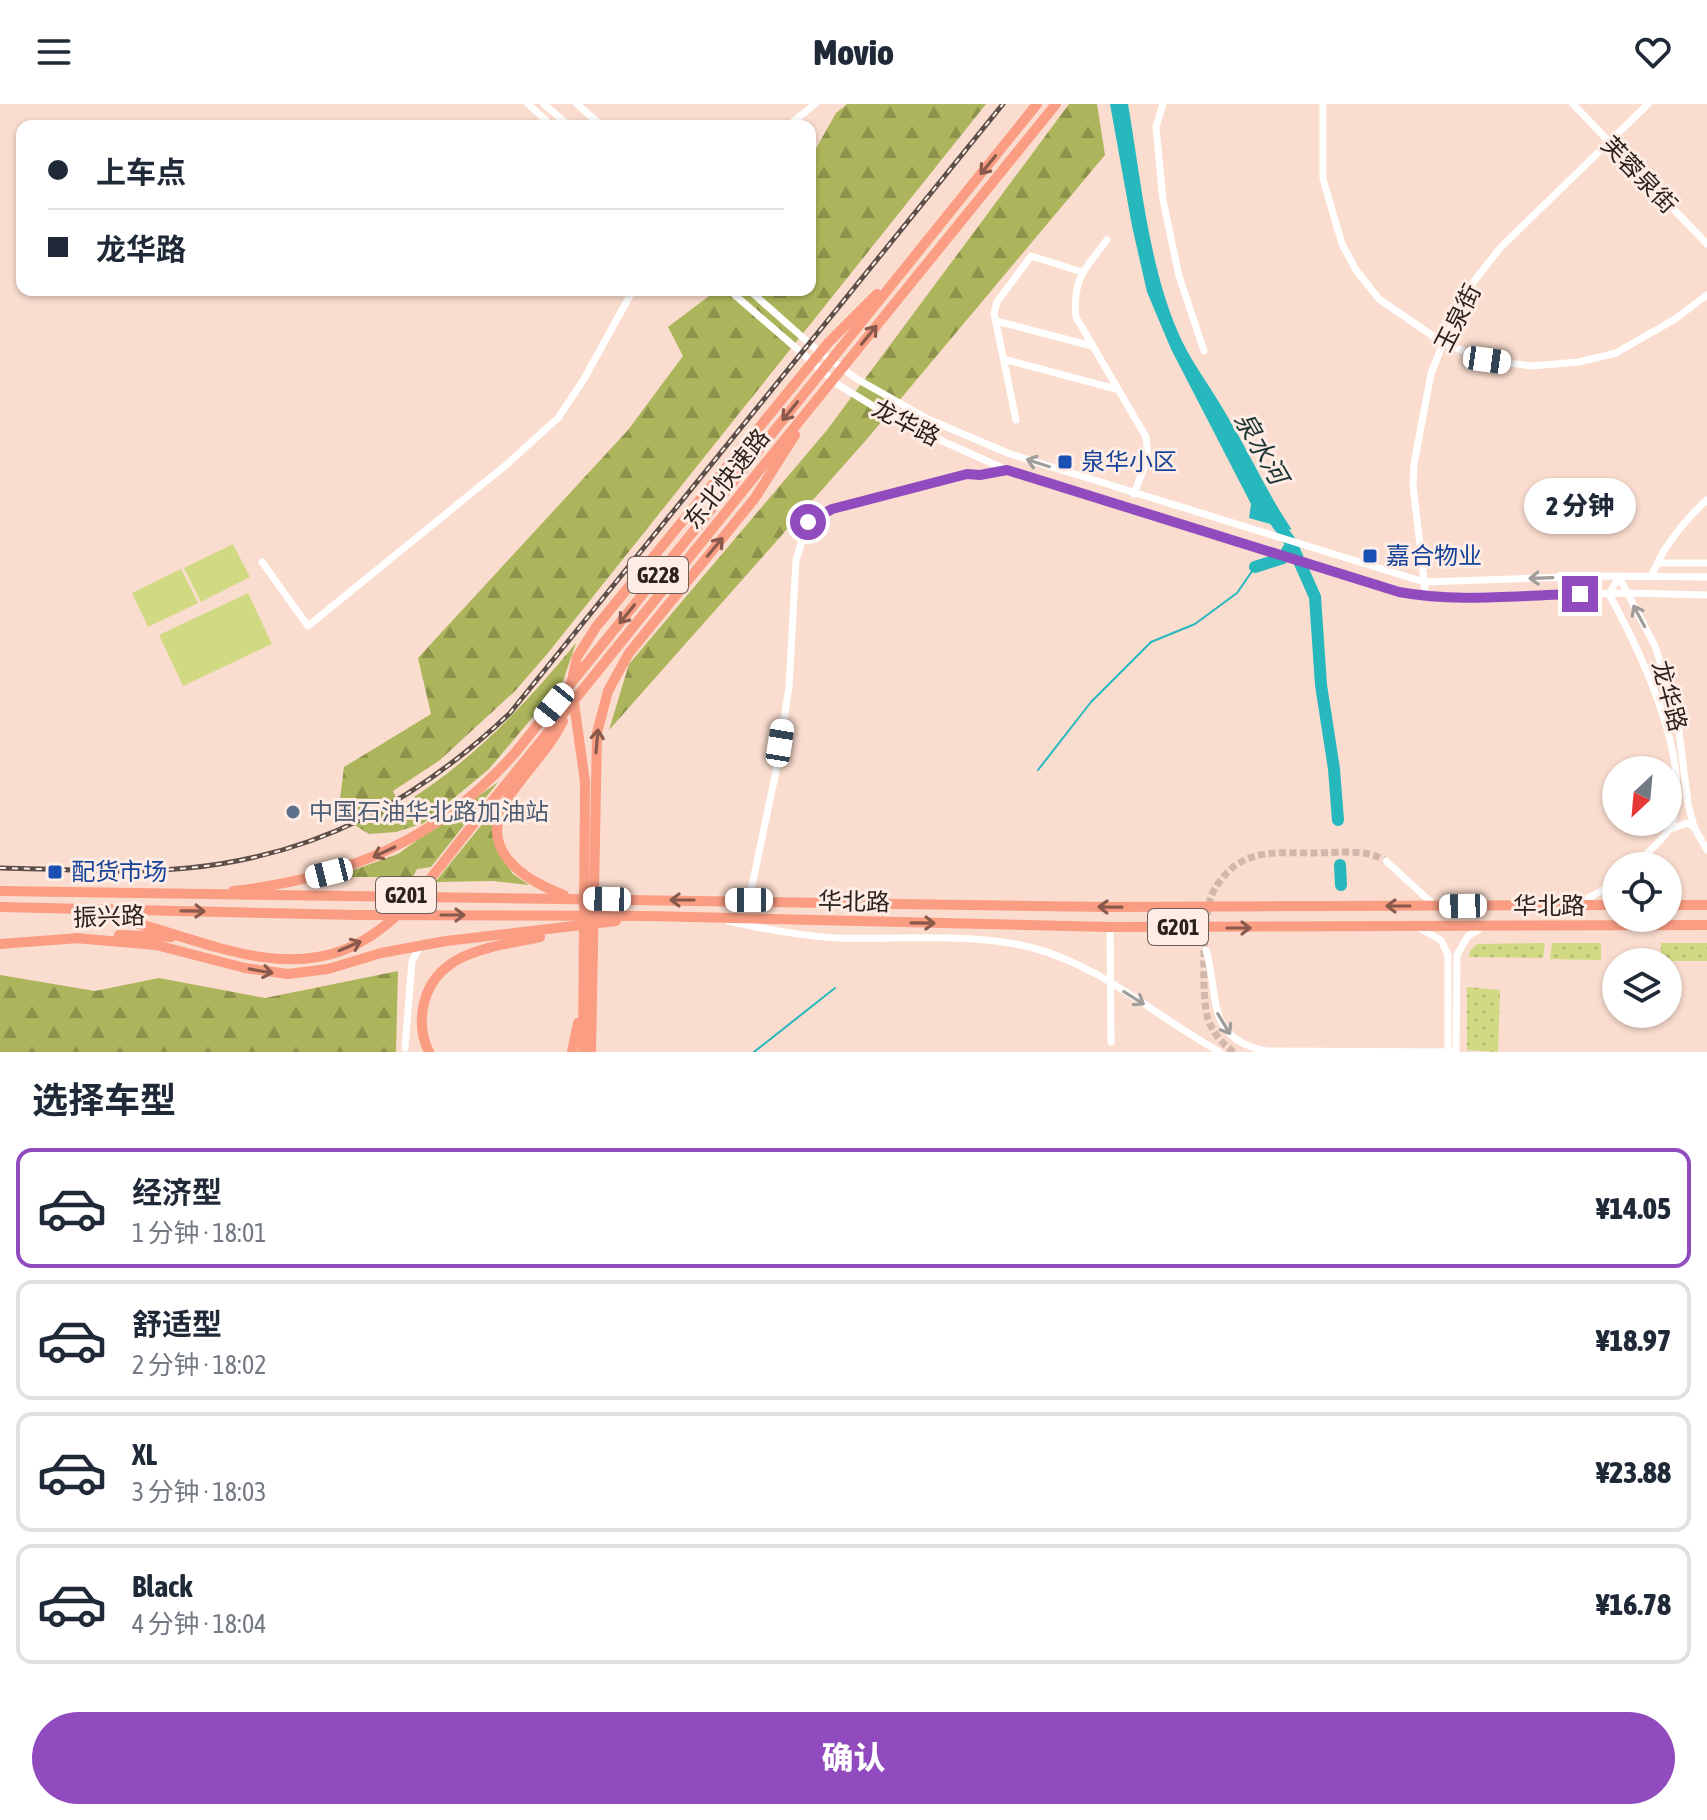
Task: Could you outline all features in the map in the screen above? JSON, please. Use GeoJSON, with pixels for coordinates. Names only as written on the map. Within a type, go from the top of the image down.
{"type":"FeatureCollection","features":[{"type":"Feature","properties":{"kind":"highway","name":"东北快速路"},"geometry":{"type":"LineString","coordinates":[[179,895],[286,883],[356,864],[415,837],[475,793],[515,753],[1037,104]]}},
{"type":"Feature","properties":{"kind":"highway","name":"东北快速路"},"geometry":{"type":"LineString","coordinates":[[220,946],[258,956],[296,960],[330,955],[363,941],[403,909],[1056,104]]}},
{"type":"Feature","properties":{"kind":"highway"},"geometry":{"type":"LineString","coordinates":[[591,1052],[585,1016],[585,782],[572,684],[577,657],[596,627],[788,393],[844,327],[905,268]]}},
{"type":"Feature","properties":{"kind":"highway"},"geometry":{"type":"LineString","coordinates":[[583,1052],[597,733],[603,706],[613,679],[647,629],[755,498],[814,403]]}},
{"type":"Feature","properties":{"kind":"highway"},"geometry":{"type":"LineString","coordinates":[[573,701],[551,744],[507,801],[500,814],[498,834],[507,860],[522,875],[551,890],[581,898]]}},
{"type":"Feature","properties":{"kind":"highway","name":"华北路"},"geometry":{"type":"LineString","coordinates":[[0,891],[1109,907],[1602,905]]}},
{"type":"Feature","properties":{"kind":"highway"},"geometry":{"type":"LineString","coordinates":[[1682,905],[1707,905]]}},
{"type":"Feature","properties":{"kind":"highway","name":"华北路"},"geometry":{"type":"LineString","coordinates":[[0,907],[356,915],[649,916],[1110,927],[1707,925]]}},
{"type":"Feature","properties":{"kind":"highway"},"geometry":{"type":"LineString","coordinates":[[59,909],[123,918],[220,946]]}},
{"type":"Feature","properties":{"kind":"highway"},"geometry":{"type":"LineString","coordinates":[[75,938],[156,945],[245,968],[288,974],[328,969],[421,945],[649,916]]}},
{"type":"Feature","properties":{"kind":"highway"},"geometry":{"type":"LineString","coordinates":[[429,1052],[422,1033],[423,1008],[429,988],[442,970],[474,951],[563,929]]}},
{"type":"Feature","properties":{"kind":"highway","name":"振兴路"},"geometry":{"type":"LineString","coordinates":[[0,944],[144,934],[220,946]]}},
{"type":"Feature","properties":{"kind":"highway"},"geometry":{"type":"LineString","coordinates":[[572,1052],[585,1016]]}},
{"type":"Feature","properties":{"kind":"street"},"geometry":{"type":"LineString","coordinates":[[528,104],[545,120]]}},
{"type":"Feature","properties":{"kind":"street"},"geometry":{"type":"LineString","coordinates":[[544,104],[562,120]]}},
{"type":"Feature","properties":{"kind":"street"},"geometry":{"type":"LineString","coordinates":[[577,104],[589,120]]}},
{"type":"Feature","properties":{"kind":"street"},"geometry":{"type":"LineString","coordinates":[[795,120],[815,104]]}},
{"type":"Feature","properties":{"kind":"street"},"geometry":{"type":"LineString","coordinates":[[1163,104],[1156,127],[1163,200],[1177,268],[1204,351]]}},
{"type":"Feature","properties":{"kind":"street"},"geometry":{"type":"LineString","coordinates":[[1323,104],[1323,179],[1342,244],[1356,270],[1379,299],[1443,343],[1487,360],[1531,366],[1579,362],[1616,353],[1675,319],[1707,295]]}},
{"type":"Feature","properties":{"kind":"street","name":"芙蓉泉街"},"geometry":{"type":"LineString","coordinates":[[1573,104],[1707,244]]}},
{"type":"Feature","properties":{"kind":"street","name":"玉泉街"},"geometry":{"type":"LineString","coordinates":[[1426,597],[1413,485],[1414,464],[1431,374],[1443,343],[1474,281],[1501,247],[1648,104]]}},
{"type":"Feature","properties":{"kind":"street"},"geometry":{"type":"LineString","coordinates":[[1107,240],[1082,272],[1074,301],[1076,317],[1146,437],[1148,457],[1134,494]]}},
{"type":"Feature","properties":{"kind":"street"},"geometry":{"type":"LineString","coordinates":[[1016,420],[996,321],[997,302],[1031,256],[1082,272]]}},
{"type":"Feature","properties":{"kind":"street"},"geometry":{"type":"LineString","coordinates":[[262,562],[308,626],[494,475],[558,418],[584,379],[630,296]]}},
{"type":"Feature","properties":{"kind":"street","name":"龙华路"},"geometry":{"type":"LineString","coordinates":[[736,296],[840,386],[900,422],[1007,470],[1399,592],[1426,597],[1627,593]]}},
{"type":"Feature","properties":{"kind":"street","name":"龙华路"},"geometry":{"type":"LineString","coordinates":[[756,296],[817,350],[857,379],[928,419],[1010,454],[1424,582],[1619,577],[1655,646],[1677,715],[1688,804],[1694,827],[1707,850]]}},
{"type":"Feature","properties":{"kind":"street"},"geometry":{"type":"LineString","coordinates":[[996,321],[1092,346]]}},
{"type":"Feature","properties":{"kind":"street"},"geometry":{"type":"LineString","coordinates":[[1003,359],[1116,389]]}},
{"type":"Feature","properties":{"kind":"street"},"geometry":{"type":"LineString","coordinates":[[749,900],[776,771],[789,687],[796,560],[808,522],[832,509],[952,478],[1007,470]]}},
{"type":"Feature","properties":{"kind":"street"},"geometry":{"type":"LineString","coordinates":[[1650,577],[1660,563],[1663,552],[1691,514],[1707,500]]}},
{"type":"Feature","properties":{"kind":"street"},"geometry":{"type":"LineString","coordinates":[[1660,563],[1707,563]]}},
{"type":"Feature","properties":{"kind":"street"},"geometry":{"type":"LineString","coordinates":[[1673,756],[1665,718],[1637,645],[1609,594],[1619,577],[1707,577]]}},
{"type":"Feature","properties":{"kind":"street"},"geometry":{"type":"LineString","coordinates":[[1627,593],[1707,595]]}},
{"type":"Feature","properties":{"kind":"street"},"geometry":{"type":"LineString","coordinates":[[1682,825],[1687,823],[1694,827]]}},
{"type":"Feature","properties":{"kind":"street"},"geometry":{"type":"LineString","coordinates":[[1648,852],[1663,836]]}},
{"type":"Feature","properties":{"kind":"street"},"geometry":{"type":"LineString","coordinates":[[1386,861],[1435,906]]}},
{"type":"Feature","properties":{"kind":"street"},"geometry":{"type":"LineString","coordinates":[[1575,905],[1602,892]]}},
{"type":"Feature","properties":{"kind":"street"},"geometry":{"type":"LineString","coordinates":[[720,920],[806,935],[1017,944],[1064,958],[1101,977],[1220,1052]]}},
{"type":"Feature","properties":{"kind":"street"},"geometry":{"type":"LineString","coordinates":[[1110,927],[1111,1042]]}},
{"type":"Feature","properties":{"kind":"street"},"geometry":{"type":"LineString","coordinates":[[1417,927],[1435,935],[1446,947],[1448,955],[1448,1052]]}},
{"type":"Feature","properties":{"kind":"street"},"geometry":{"type":"LineString","coordinates":[[1206,950],[1219,1020],[1230,1036],[1239,1042],[1267,1051],[1456,1052],[1457,955],[1468,936],[1483,927]]}},
{"type":"Feature","properties":{"kind":"street"},"geometry":{"type":"LineString","coordinates":[[405,1048],[412,961],[421,945]]}},
{"type":"Feature","properties":{"kind":"green space"},"geometry":{"type":"Polygon","coordinates":[[[847,104],[986,104],[548,653],[515,691],[440,760],[393,791],[400,806],[451,771],[516,711],[576,643],[563,681],[489,769],[424,823],[396,832],[369,834],[338,815],[344,767],[431,714],[418,658],[628,430],[683,356],[668,327],[709,296],[816,296],[816,148],[836,113],[847,104]]]}},
{"type":"Feature","properties":{"kind":"green space"},"geometry":{"type":"Polygon","coordinates":[[[1069,104],[1097,104],[1105,155],[867,439],[609,730],[629,664],[827,430],[1069,104]]]}},
{"type":"Feature","properties":{"kind":"green space"},"geometry":{"type":"Polygon","coordinates":[[[233,544],[250,577],[201,602],[184,568],[233,544]]]}},
{"type":"Feature","properties":{"kind":"green space"},"geometry":{"type":"Polygon","coordinates":[[[181,569],[198,603],[148,627],[132,593],[181,569]]]}},
{"type":"Feature","properties":{"kind":"green space"},"geometry":{"type":"Polygon","coordinates":[[[248,593],[272,644],[183,686],[159,635],[248,593]]]}},
{"type":"Feature","properties":{"kind":"green space"},"geometry":{"type":"Polygon","coordinates":[[[498,782],[431,867],[417,869],[413,877],[334,877],[398,854],[498,782]]]}},
{"type":"Feature","properties":{"kind":"green space"},"geometry":{"type":"Polygon","coordinates":[[[506,795],[496,848],[513,874],[529,885],[493,881],[435,882],[506,795]]]}},
{"type":"Feature","properties":{"kind":"green space"},"geometry":{"type":"Polygon","coordinates":[[[1545,943],[1543,958],[1469,957],[1477,944],[1545,943]]]}},
{"type":"Feature","properties":{"kind":"green space"},"geometry":{"type":"Polygon","coordinates":[[[1552,943],[1601,943],[1601,960],[1550,959],[1552,943]]]}},
{"type":"Feature","properties":{"kind":"green space"},"geometry":{"type":"Polygon","coordinates":[[[1661,943],[1707,943],[1707,961],[1682,961],[1682,948],[1661,948],[1661,943]]]}},
{"type":"Feature","properties":{"kind":"green space"},"geometry":{"type":"Polygon","coordinates":[[[398,971],[396,1052],[0,1052],[0,975],[95,991],[159,978],[265,998],[398,971]]]}},
{"type":"Feature","properties":{"kind":"green space"},"geometry":{"type":"Polygon","coordinates":[[[1467,987],[1500,990],[1498,1052],[1467,1050],[1467,987]]]}},
{"type":"Feature","properties":{"kind":"water","name":"泉水河"},"geometry":{"type":"Polygon","coordinates":[[[1110,104],[1128,104],[1154,255],[1161,285],[1182,341],[1292,530],[1249,518],[1251,504],[1171,349],[1147,292],[1110,104]]]}},
{"type":"Feature","properties":{"kind":"waterway","name":"泉水河"},"geometry":{"type":"LineString","coordinates":[[1272,516],[1291,543],[1315,597],[1321,685],[1334,769],[1338,820]]}},
{"type":"Feature","properties":{"kind":"waterway"},"geometry":{"type":"LineString","coordinates":[[1255,567],[1283,558],[1289,548]]}},
{"type":"Feature","properties":{"kind":"waterway"},"geometry":{"type":"LineString","coordinates":[[1038,770],[1091,702],[1151,642],[1195,624],[1237,593],[1255,567]]}},
{"type":"Feature","properties":{"kind":"waterway","name":"泉水河"},"geometry":{"type":"LineString","coordinates":[[1340,865],[1341,885]]}},
{"type":"Feature","properties":{"kind":"waterway"},"geometry":{"type":"LineString","coordinates":[[754,1052],[835,988]]}},
{"type":"Feature","properties":{"kind":"tunnel"},"geometry":{"type":"LineString","coordinates":[[1234,1052],[1212,1029],[1204,994],[1208,907],[1222,878],[1241,862],[1271,853],[1351,852],[1369,854],[1386,861]]}},
{"type":"Feature","properties":{"kind":"railway"},"geometry":{"type":"LineString","coordinates":[[0,868],[141,871],[235,861],[280,851],[363,819],[439,773],[510,713],[1003,104]]}},
{"type":"Feature","properties":{"kind":"place","name":"泉华小区"},"geometry":{"type":"Point","coordinates":[1065,462]}},
{"type":"Feature","properties":{"kind":"place","name":"嘉合物业"},"geometry":{"type":"Point","coordinates":[1370,556]}},
{"type":"Feature","properties":{"kind":"place","name":"中国石油华北路加油站"},"geometry":{"type":"Point","coordinates":[293,812]}},
{"type":"Feature","properties":{"kind":"place","name":"配货市场"},"geometry":{"type":"Point","coordinates":[55,872]}},
{"type":"Feature","properties":{"kind":"route"},"geometry":{"type":"LineString","coordinates":[[808,522],[832,509],[967,474],[1007,470],[1399,592],[1426,597],[1464,598],[1580,594]]}}]}
